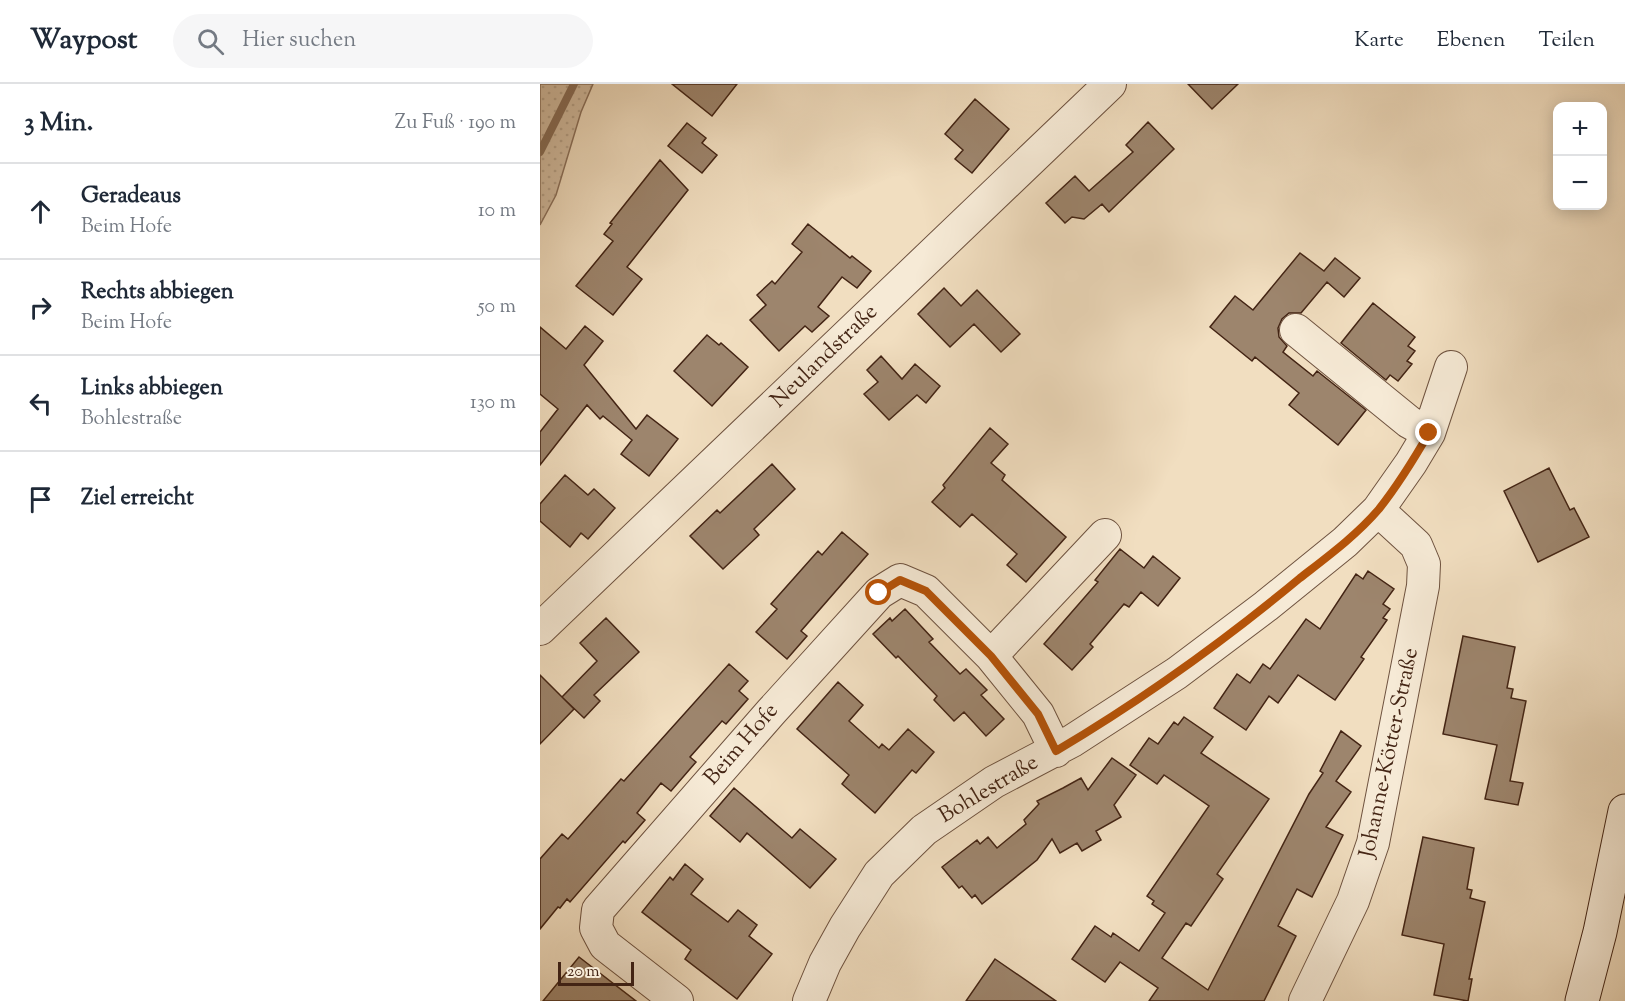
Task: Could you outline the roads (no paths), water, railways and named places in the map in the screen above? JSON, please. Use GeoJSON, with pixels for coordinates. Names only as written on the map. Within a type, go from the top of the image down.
{"type":"FeatureCollection","features":[{"type":"Feature","properties":{"kind":"main road"},"geometry":{"type":"LineString","coordinates":[[1582,1001],[1600,932],[1625,811]]}},
{"type":"Feature","properties":{"kind":"street","name":"Neulandstraße"},"geometry":{"type":"LineString","coordinates":[[540,629],[1110,84]]}},
{"type":"Feature","properties":{"kind":"street"},"geometry":{"type":"LineString","coordinates":[[1296,330],[1409,422],[1429,433]]}},
{"type":"Feature","properties":{"kind":"street","name":"Bohlestraße"},"geometry":{"type":"LineString","coordinates":[[809,1001],[825,963],[879,874],[924,830],[994,782],[1056,751],[1178,674],[1345,542],[1378,510],[1411,464],[1429,433],[1451,367]]}},
{"type":"Feature","properties":{"kind":"street","name":"Johanne-Kötter-Straße"},"geometry":{"type":"LineString","coordinates":[[1305,1001],[1353,902],[1373,843],[1423,586],[1424,564],[1416,545],[1378,510]]}},
{"type":"Feature","properties":{"kind":"street"},"geometry":{"type":"LineString","coordinates":[[991,656],[1105,535]]}},
{"type":"Feature","properties":{"kind":"street","name":"Beim Hofe"},"geometry":{"type":"LineString","coordinates":[[677,1001],[604,945],[596,928],[598,910],[879,593],[900,580],[926,591],[991,656],[1038,714],[1056,751]]}},
{"type":"Feature","properties":{"kind":"waterway"},"geometry":{"type":"LineString","coordinates":[[540,152],[574,84]]}}]}
